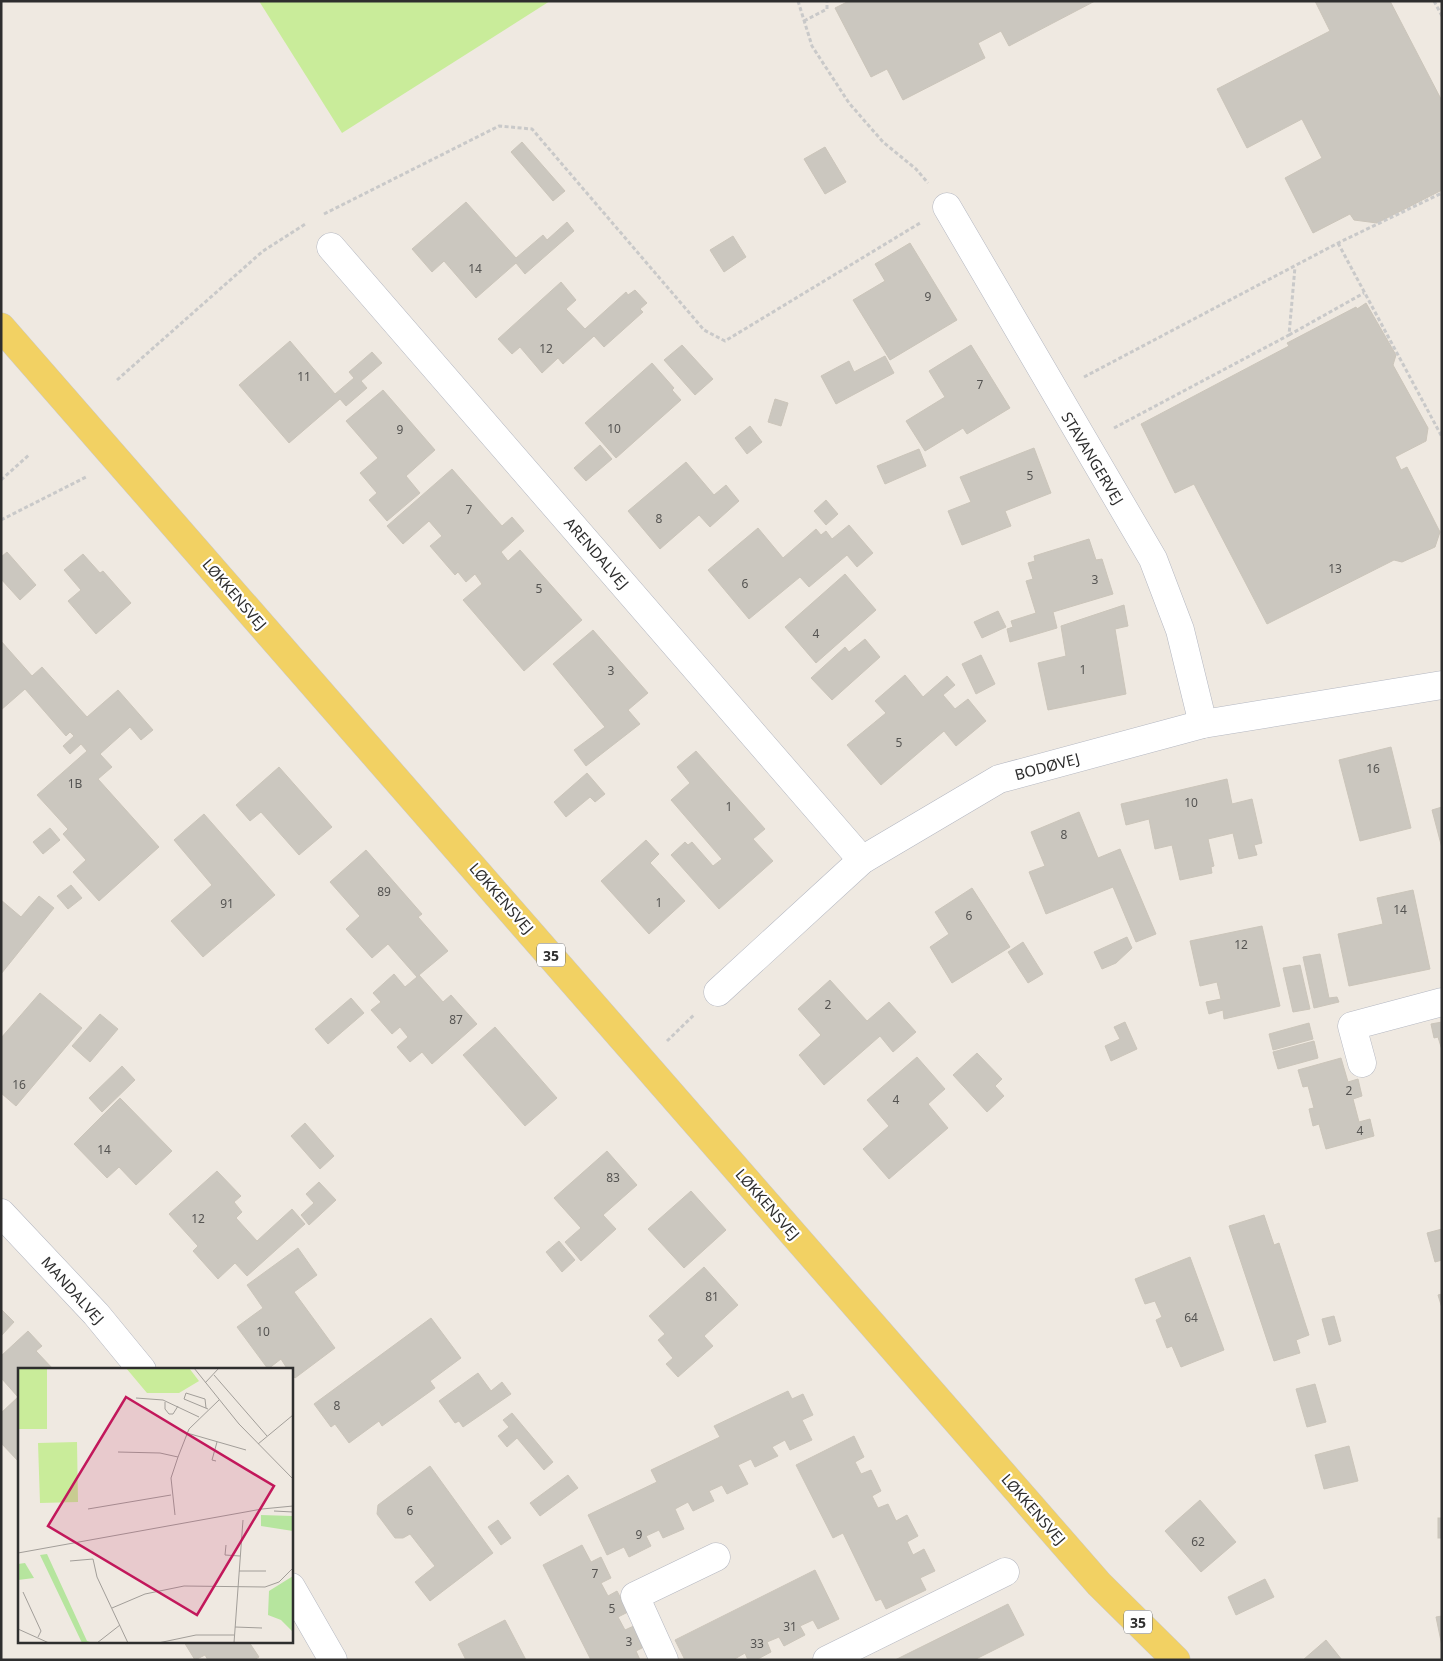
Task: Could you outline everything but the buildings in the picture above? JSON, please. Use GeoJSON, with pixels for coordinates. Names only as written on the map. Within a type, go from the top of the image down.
{"type":"FeatureCollection","features":[{"type":"Feature","properties":{"kind":"main road","name":"LØKKENSVEJ"},"geometry":{"type":"LineString","coordinates":[[1,327],[1100,1584],[1176,1660]]}},
{"type":"Feature","properties":{"kind":"main road","name":"LØKKENSVEJ"},"geometry":{"type":"LineString","coordinates":[[1100,1584],[1155,1660]]}},
{"type":"Feature","properties":{"kind":"street","name":"STAVANGERVEJ"},"geometry":{"type":"LineString","coordinates":[[947,207],[1153,559],[1180,630],[1203,724]]}},
{"type":"Feature","properties":{"kind":"street","name":"ARENDALVEJ"},"geometry":{"type":"LineString","coordinates":[[331,247],[862,860]]}},
{"type":"Feature","properties":{"kind":"street","name":"BODØVEJ"},"geometry":{"type":"LineString","coordinates":[[718,992],[862,860],[999,778],[1203,724],[1442,685]]}},
{"type":"Feature","properties":{"kind":"street"},"geometry":{"type":"LineString","coordinates":[[1362,1063],[1352,1026],[1442,1002]]}},
{"type":"Feature","properties":{"kind":"street","name":"MANDALVEJ"},"geometry":{"type":"LineString","coordinates":[[1,1213],[96,1314],[140,1368]]}},
{"type":"Feature","properties":{"kind":"street"},"geometry":{"type":"LineString","coordinates":[[664,1660],[635,1596],[716,1557]]}},
{"type":"Feature","properties":{"kind":"street"},"geometry":{"type":"LineString","coordinates":[[827,1660],[1005,1572]]}},
{"type":"Feature","properties":{"kind":"street"},"geometry":{"type":"LineString","coordinates":[[292,1589],[333,1660]]}},
{"type":"Feature","properties":{"kind":"path"},"geometry":{"type":"LineString","coordinates":[[319,216],[499,126],[532,128],[704,330],[725,341],[947,207],[916,169],[884,142],[849,103],[812,46],[798,1]]}},
{"type":"Feature","properties":{"kind":"path"},"geometry":{"type":"LineString","coordinates":[[804,21],[827,9],[826,1]]}},
{"type":"Feature","properties":{"kind":"path"},"geometry":{"type":"LineString","coordinates":[[1434,1],[1442,16]]}},
{"type":"Feature","properties":{"kind":"path"},"geometry":{"type":"LineString","coordinates":[[1054,392],[1338,243],[1442,193]]}},
{"type":"Feature","properties":{"kind":"path"},"geometry":{"type":"LineString","coordinates":[[117,380],[263,251],[311,221]]}},
{"type":"Feature","properties":{"kind":"path"},"geometry":{"type":"LineString","coordinates":[[1338,243],[1442,437]]}},
{"type":"Feature","properties":{"kind":"path"},"geometry":{"type":"LineString","coordinates":[[1289,335],[1295,266]]}},
{"type":"Feature","properties":{"kind":"path"},"geometry":{"type":"LineString","coordinates":[[1085,444],[1364,293]]}},
{"type":"Feature","properties":{"kind":"path"},"geometry":{"type":"LineString","coordinates":[[1,480],[30,454]]}},
{"type":"Feature","properties":{"kind":"path"},"geometry":{"type":"LineString","coordinates":[[1,520],[118,461]]}},
{"type":"Feature","properties":{"kind":"path"},"geometry":{"type":"LineString","coordinates":[[645,1062],[718,992]]}},
{"type":"Feature","properties":{"kind":"green space"},"geometry":{"type":"Polygon","coordinates":[[[259,1],[550,1],[342,133],[259,1]]]}}]}
